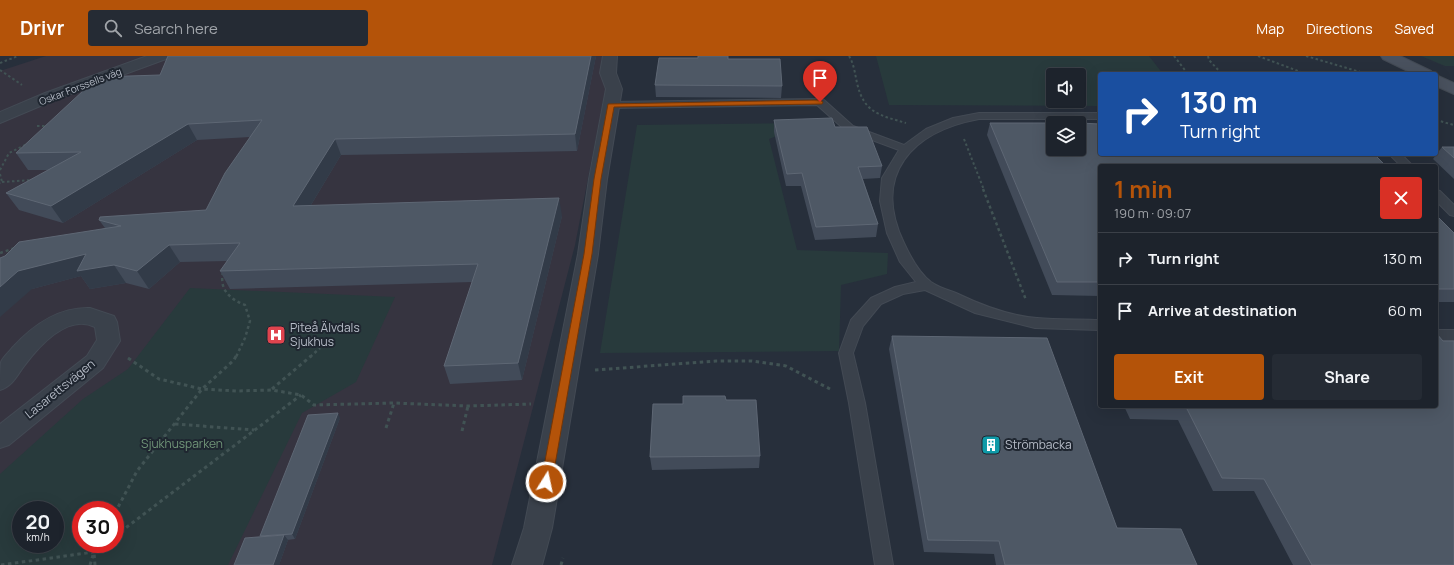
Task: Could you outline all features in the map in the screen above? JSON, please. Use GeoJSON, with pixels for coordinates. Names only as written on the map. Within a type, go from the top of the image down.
{"type":"FeatureCollection","features":[{"type":"Feature","properties":{"kind":"street","name":"Oskar Forssells väg"},"geometry":{"type":"LineString","coordinates":[[0,118],[52,96],[161,56]]}},
{"type":"Feature","properties":{"kind":"street"},"geometry":{"type":"LineString","coordinates":[[527,565],[538,528],[588,254],[598,179],[614,89],[609,82],[607,74],[610,56]]}},
{"type":"Feature","properties":{"kind":"street"},"geometry":{"type":"LineString","coordinates":[[1388,56],[1422,72]]}},
{"type":"Feature","properties":{"kind":"street"},"geometry":{"type":"LineString","coordinates":[[1438,81],[1454,90]]}},
{"type":"Feature","properties":{"kind":"street","name":"Lasarettsvägen"},"geometry":{"type":"LineString","coordinates":[[0,380],[18,357],[43,331],[68,318],[90,316],[106,322],[109,341],[95,362],[0,438]]}},
{"type":"Feature","properties":{"kind":"lane"},"geometry":{"type":"LineString","coordinates":[[611,105],[820,102],[849,128],[905,149]]}},
{"type":"Feature","properties":{"kind":"lane"},"geometry":{"type":"LineString","coordinates":[[1098,116],[979,116],[957,120],[930,130],[905,149],[888,178],[886,201],[892,233],[907,262],[926,286],[980,310],[1035,323],[1098,325]]}},
{"type":"Feature","properties":{"kind":"lane"},"geometry":{"type":"LineString","coordinates":[[1397,156],[1405,164]]}},
{"type":"Feature","properties":{"kind":"lane"},"geometry":{"type":"LineString","coordinates":[[1438,196],[1454,212]]}},
{"type":"Feature","properties":{"kind":"lane"},"geometry":{"type":"LineString","coordinates":[[884,565],[857,403],[846,354],[856,324],[876,301],[900,290],[926,286]]}},
{"type":"Feature","properties":{"kind":"lane"},"geometry":{"type":"LineString","coordinates":[[1438,335],[1454,336]]}},
{"type":"Feature","properties":{"kind":"path"},"geometry":{"type":"LineString","coordinates":[[0,63],[18,56]]}},
{"type":"Feature","properties":{"kind":"path"},"geometry":{"type":"LineString","coordinates":[[849,56],[853,63],[860,97],[868,109],[884,116],[930,130]]}},
{"type":"Feature","properties":{"kind":"path"},"geometry":{"type":"LineString","coordinates":[[1174,56],[1186,72]]}},
{"type":"Feature","properties":{"kind":"path"},"geometry":{"type":"LineString","coordinates":[[1208,56],[1209,60],[1220,72]]}},
{"type":"Feature","properties":{"kind":"path"},"geometry":{"type":"LineString","coordinates":[[1258,56],[1301,72]]}},
{"type":"Feature","properties":{"kind":"path"},"geometry":{"type":"LineString","coordinates":[[1306,56],[1360,72]]}},
{"type":"Feature","properties":{"kind":"path"},"geometry":{"type":"LineString","coordinates":[[1293,69],[1297,72]]}},
{"type":"Feature","properties":{"kind":"path"},"geometry":{"type":"LineString","coordinates":[[957,120],[1035,323]]}},
{"type":"Feature","properties":{"kind":"path"},"geometry":{"type":"LineString","coordinates":[[1438,121],[1454,125]]}},
{"type":"Feature","properties":{"kind":"path"},"geometry":{"type":"LineString","coordinates":[[32,126],[55,126]]}},
{"type":"Feature","properties":{"kind":"path"},"geometry":{"type":"LineString","coordinates":[[0,170],[9,153],[30,142]]}},
{"type":"Feature","properties":{"kind":"path"},"geometry":{"type":"LineString","coordinates":[[0,174],[1,183],[34,180]]}},
{"type":"Feature","properties":{"kind":"path"},"geometry":{"type":"LineString","coordinates":[[0,252],[21,246]]}},
{"type":"Feature","properties":{"kind":"path"},"geometry":{"type":"LineString","coordinates":[[121,501],[137,472],[202,389],[234,360],[245,338],[250,321],[245,305],[231,298],[223,289],[221,279],[224,267]]}},
{"type":"Feature","properties":{"kind":"path"},"geometry":{"type":"LineString","coordinates":[[272,390],[320,348]]}},
{"type":"Feature","properties":{"kind":"path"},"geometry":{"type":"LineString","coordinates":[[124,355],[159,379],[202,389],[236,391],[272,390],[301,395],[314,405],[394,403],[468,406],[527,404]]}},
{"type":"Feature","properties":{"kind":"path"},"geometry":{"type":"LineString","coordinates":[[566,372],[716,361],[752,361],[786,366],[857,403]]}},
{"type":"Feature","properties":{"kind":"path"},"geometry":{"type":"LineString","coordinates":[[124,529],[301,395]]}},
{"type":"Feature","properties":{"kind":"path"},"geometry":{"type":"LineString","coordinates":[[386,428],[394,403]]}},
{"type":"Feature","properties":{"kind":"path"},"geometry":{"type":"LineString","coordinates":[[462,431],[468,406]]}},
{"type":"Feature","properties":{"kind":"path"},"geometry":{"type":"LineString","coordinates":[[174,424],[254,430]]}},
{"type":"Feature","properties":{"kind":"path"},"geometry":{"type":"LineString","coordinates":[[1,565],[87,553]]}},
{"type":"Feature","properties":{"kind":"path"},"geometry":{"type":"LineString","coordinates":[[90,565],[94,553]]}},
{"type":"Feature","properties":{"kind":"path"},"geometry":{"type":"LineString","coordinates":[[94,553],[95,565]]}},
{"type":"Feature","properties":{"kind":"shaded area","name":"Piteå Älvdals Sjukhus"},"geometry":{"type":"Polygon","coordinates":[[[46,56],[612,56],[575,245],[492,565],[0,565],[0,71],[46,56]]]}},
{"type":"Feature","properties":{"kind":"green space"},"geometry":{"type":"Polygon","coordinates":[[[876,56],[1149,56],[1161,72],[1098,72],[1098,106],[1086,106],[1086,68],[1046,68],[1046,106],[889,105],[876,56]]]}},
{"type":"Feature","properties":{"kind":"green space"},"geometry":{"type":"Polygon","coordinates":[[[1421,56],[1454,56],[1454,66],[1445,66],[1421,56]]]}},
{"type":"Feature","properties":{"kind":"green space"},"geometry":{"type":"Polygon","coordinates":[[[811,123],[769,139],[797,250],[888,253],[887,274],[841,285],[839,351],[600,353],[637,125],[811,123]]]}},
{"type":"Feature","properties":{"kind":"green space","name":"Sjukhusparken"},"geometry":{"type":"Polygon","coordinates":[[[190,288],[395,297],[356,382],[302,413],[228,565],[0,565],[0,474],[83,399],[128,369],[190,288]]]}},
{"type":"Feature","properties":{"kind":"building","name":"Piteå Älvdals Sjukhus"},"geometry":{"type":"Polygon","coordinates":[[[168,56],[591,56],[575,134],[335,139],[293,206],[559,198],[518,363],[444,366],[478,264],[220,271],[240,243],[169,245],[137,271],[114,265],[77,271],[86,254],[18,271],[0,287],[0,258],[5,256],[19,242],[121,226],[99,220],[100,217],[206,210],[225,173],[262,120],[188,124],[51,206],[6,193],[81,152],[16,153],[98,77],[160,75],[168,56]]]}},
{"type":"Feature","properties":{"kind":"building"},"geometry":{"type":"Polygon","coordinates":[[[698,56],[728,56],[728,59],[780,59],[782,86],[655,85],[659,58],[698,58],[698,56]]]}},
{"type":"Feature","properties":{"kind":"building"},"geometry":{"type":"Polygon","coordinates":[[[832,118],[835,127],[867,127],[882,166],[858,167],[878,224],[816,227],[802,173],[787,174],[774,120],[832,118]]]}},
{"type":"Feature","properties":{"kind":"building"},"geometry":{"type":"Polygon","coordinates":[[[990,123],[1046,123],[1046,156],[1086,156],[1086,123],[1098,124],[1098,156],[1376,156],[1384,164],[1098,164],[1098,282],[1057,282],[990,123]]]}},
{"type":"Feature","properties":{"kind":"building"},"geometry":{"type":"Polygon","coordinates":[[[1442,147],[1454,147],[1454,158],[1442,147]]]}},
{"type":"Feature","properties":{"kind":"building"},"geometry":{"type":"Polygon","coordinates":[[[1438,217],[1454,233],[1454,289],[1438,289],[1438,217]]]}},
{"type":"Feature","properties":{"kind":"building"},"geometry":{"type":"Polygon","coordinates":[[[1438,335],[1443,341],[1454,341],[1454,565],[1312,565],[1264,479],[1222,478],[1187,408],[1438,408],[1438,335]]]}},
{"type":"Feature","properties":{"kind":"building","name":"Strömbacka"},"geometry":{"type":"Polygon","coordinates":[[[892,336],[1047,338],[1117,528],[1181,529],[1197,565],[1005,565],[999,541],[928,540],[892,336]]]}},
{"type":"Feature","properties":{"kind":"building"},"geometry":{"type":"Polygon","coordinates":[[[683,396],[725,396],[726,400],[756,400],[760,456],[650,457],[653,404],[683,404],[683,396]]]}},
{"type":"Feature","properties":{"kind":"building"},"geometry":{"type":"Polygon","coordinates":[[[338,413],[292,534],[260,536],[308,415],[338,413]]]}},
{"type":"Feature","properties":{"kind":"building"},"geometry":{"type":"Polygon","coordinates":[[[284,535],[273,565],[234,565],[245,538],[284,535]]]}},
{"type":"Feature","properties":{"kind":"place","name":"Piteå Älvdals Sjukhus"},"geometry":{"type":"Point","coordinates":[276,335]}},
{"type":"Feature","properties":{"kind":"place","name":"Strömbacka"},"geometry":{"type":"Point","coordinates":[991,445]}},
{"type":"Feature","properties":{"kind":"route"},"geometry":{"type":"LineString","coordinates":[[546,482],[588,254],[598,179],[611,105],[820,102]]}}]}
